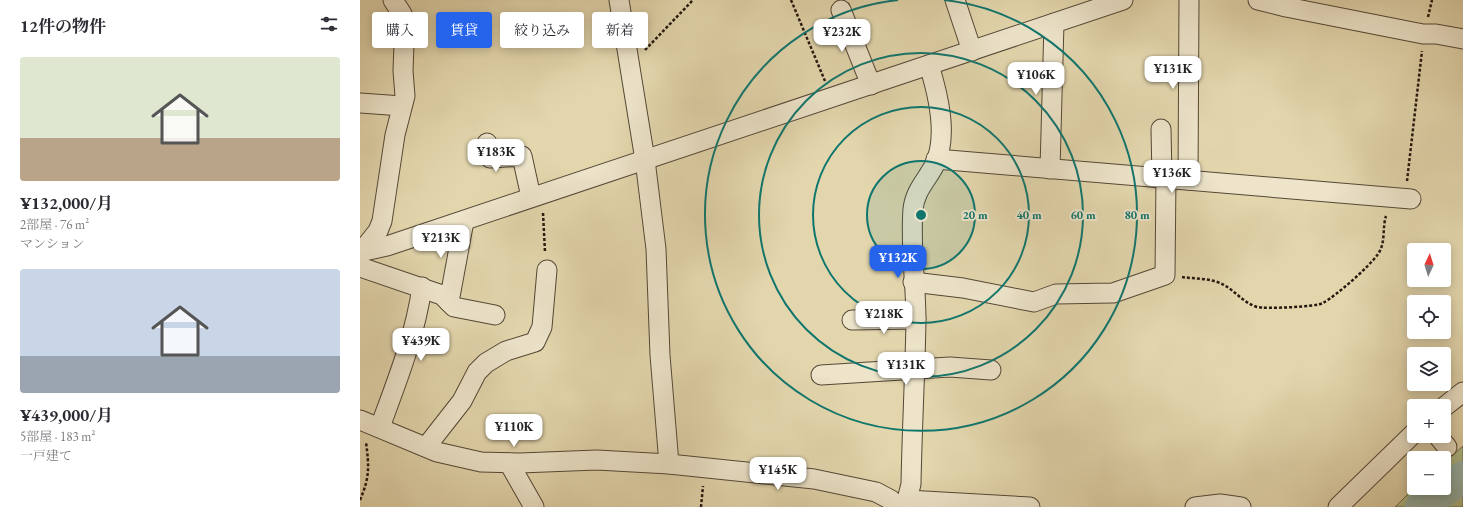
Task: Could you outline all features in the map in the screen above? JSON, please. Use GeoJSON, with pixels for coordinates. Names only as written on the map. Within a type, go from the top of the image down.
{"type":"FeatureCollection","features":[{"type":"Feature","properties":{"kind":"street"},"geometry":{"type":"LineString","coordinates":[[361,257],[378,231],[382,221],[395,134],[405,96],[403,71],[404,24],[402,14],[394,0]]}},
{"type":"Feature","properties":{"kind":"street"},"geometry":{"type":"LineString","coordinates":[[619,0],[646,160],[656,249],[660,355],[669,464]]}},
{"type":"Feature","properties":{"kind":"street"},"geometry":{"type":"LineString","coordinates":[[955,0],[972,51]]}},
{"type":"Feature","properties":{"kind":"street"},"geometry":{"type":"LineString","coordinates":[[361,257],[386,246],[1123,0]]}},
{"type":"Feature","properties":{"kind":"street"},"geometry":{"type":"LineString","coordinates":[[1188,180],[1189,0]]}},
{"type":"Feature","properties":{"kind":"street"},"geometry":{"type":"LineString","coordinates":[[1258,0],[1286,7],[1423,34],[1436,34],[1463,39]]}},
{"type":"Feature","properties":{"kind":"street"},"geometry":{"type":"LineString","coordinates":[[841,10],[871,84]]}},
{"type":"Feature","properties":{"kind":"street"},"geometry":{"type":"LineString","coordinates":[[1050,169],[1054,23]]}},
{"type":"Feature","properties":{"kind":"street"},"geometry":{"type":"LineString","coordinates":[[901,504],[911,484],[916,319],[913,210],[916,195],[934,166],[940,150],[941,120],[938,93],[929,65]]}},
{"type":"Feature","properties":{"kind":"street"},"geometry":{"type":"LineString","coordinates":[[360,103],[402,106]]}},
{"type":"Feature","properties":{"kind":"street"},"geometry":{"type":"LineString","coordinates":[[914,282],[964,288],[1034,302],[1056,294],[1113,293],[1165,275],[1162,129]]}},
{"type":"Feature","properties":{"kind":"street"},"geometry":{"type":"LineString","coordinates":[[487,143],[490,158],[522,156],[536,196]]}},
{"type":"Feature","properties":{"kind":"street"},"geometry":{"type":"LineString","coordinates":[[936,159],[1411,199]]}},
{"type":"Feature","properties":{"kind":"street"},"geometry":{"type":"LineString","coordinates":[[449,302],[464,221]]}},
{"type":"Feature","properties":{"kind":"street"},"geometry":{"type":"LineString","coordinates":[[361,257],[422,288],[442,295],[454,307],[496,316]]}},
{"type":"Feature","properties":{"kind":"street"},"geometry":{"type":"LineString","coordinates":[[426,446],[462,401],[477,372],[486,363],[506,351],[534,342],[542,327],[547,270]]}},
{"type":"Feature","properties":{"kind":"street"},"geometry":{"type":"LineString","coordinates":[[422,288],[418,316],[406,359],[368,423],[426,446],[437,452],[481,462],[509,463],[597,460],[669,464],[822,480],[876,492],[901,504],[1030,507]]}},
{"type":"Feature","properties":{"kind":"street"},"geometry":{"type":"LineString","coordinates":[[852,320],[916,319]]}},
{"type":"Feature","properties":{"kind":"street"},"geometry":{"type":"LineString","coordinates":[[820,375],[950,367],[991,370]]}},
{"type":"Feature","properties":{"kind":"street"},"geometry":{"type":"LineString","coordinates":[[1451,401],[1463,392]]}},
{"type":"Feature","properties":{"kind":"street"},"geometry":{"type":"LineString","coordinates":[[1338,507],[1407,440]]}},
{"type":"Feature","properties":{"kind":"street"},"geometry":{"type":"LineString","coordinates":[[509,463],[534,507]]}},
{"type":"Feature","properties":{"kind":"street"},"geometry":{"type":"LineString","coordinates":[[1201,507],[1220,504],[1241,507]]}},
{"type":"Feature","properties":{"kind":"path"},"geometry":{"type":"LineString","coordinates":[[630,65],[693,0]]}},
{"type":"Feature","properties":{"kind":"path"},"geometry":{"type":"LineString","coordinates":[[791,0],[832,98]]}},
{"type":"Feature","properties":{"kind":"path"},"geometry":{"type":"LineString","coordinates":[[536,196],[547,270]]}},
{"type":"Feature","properties":{"kind":"path"},"geometry":{"type":"LineString","coordinates":[[360,500],[367,483],[369,469],[368,423]]}},
{"type":"Feature","properties":{"kind":"green space"},"geometry":{"type":"Polygon","coordinates":[[[1463,446],[1463,507],[1395,507],[1407,495],[1451,495],[1451,457],[1463,446]]]}},
{"type":"Feature","properties":{"kind":"waterway"},"geometry":{"type":"LineString","coordinates":[[1421,507],[1463,477]]}}]}
